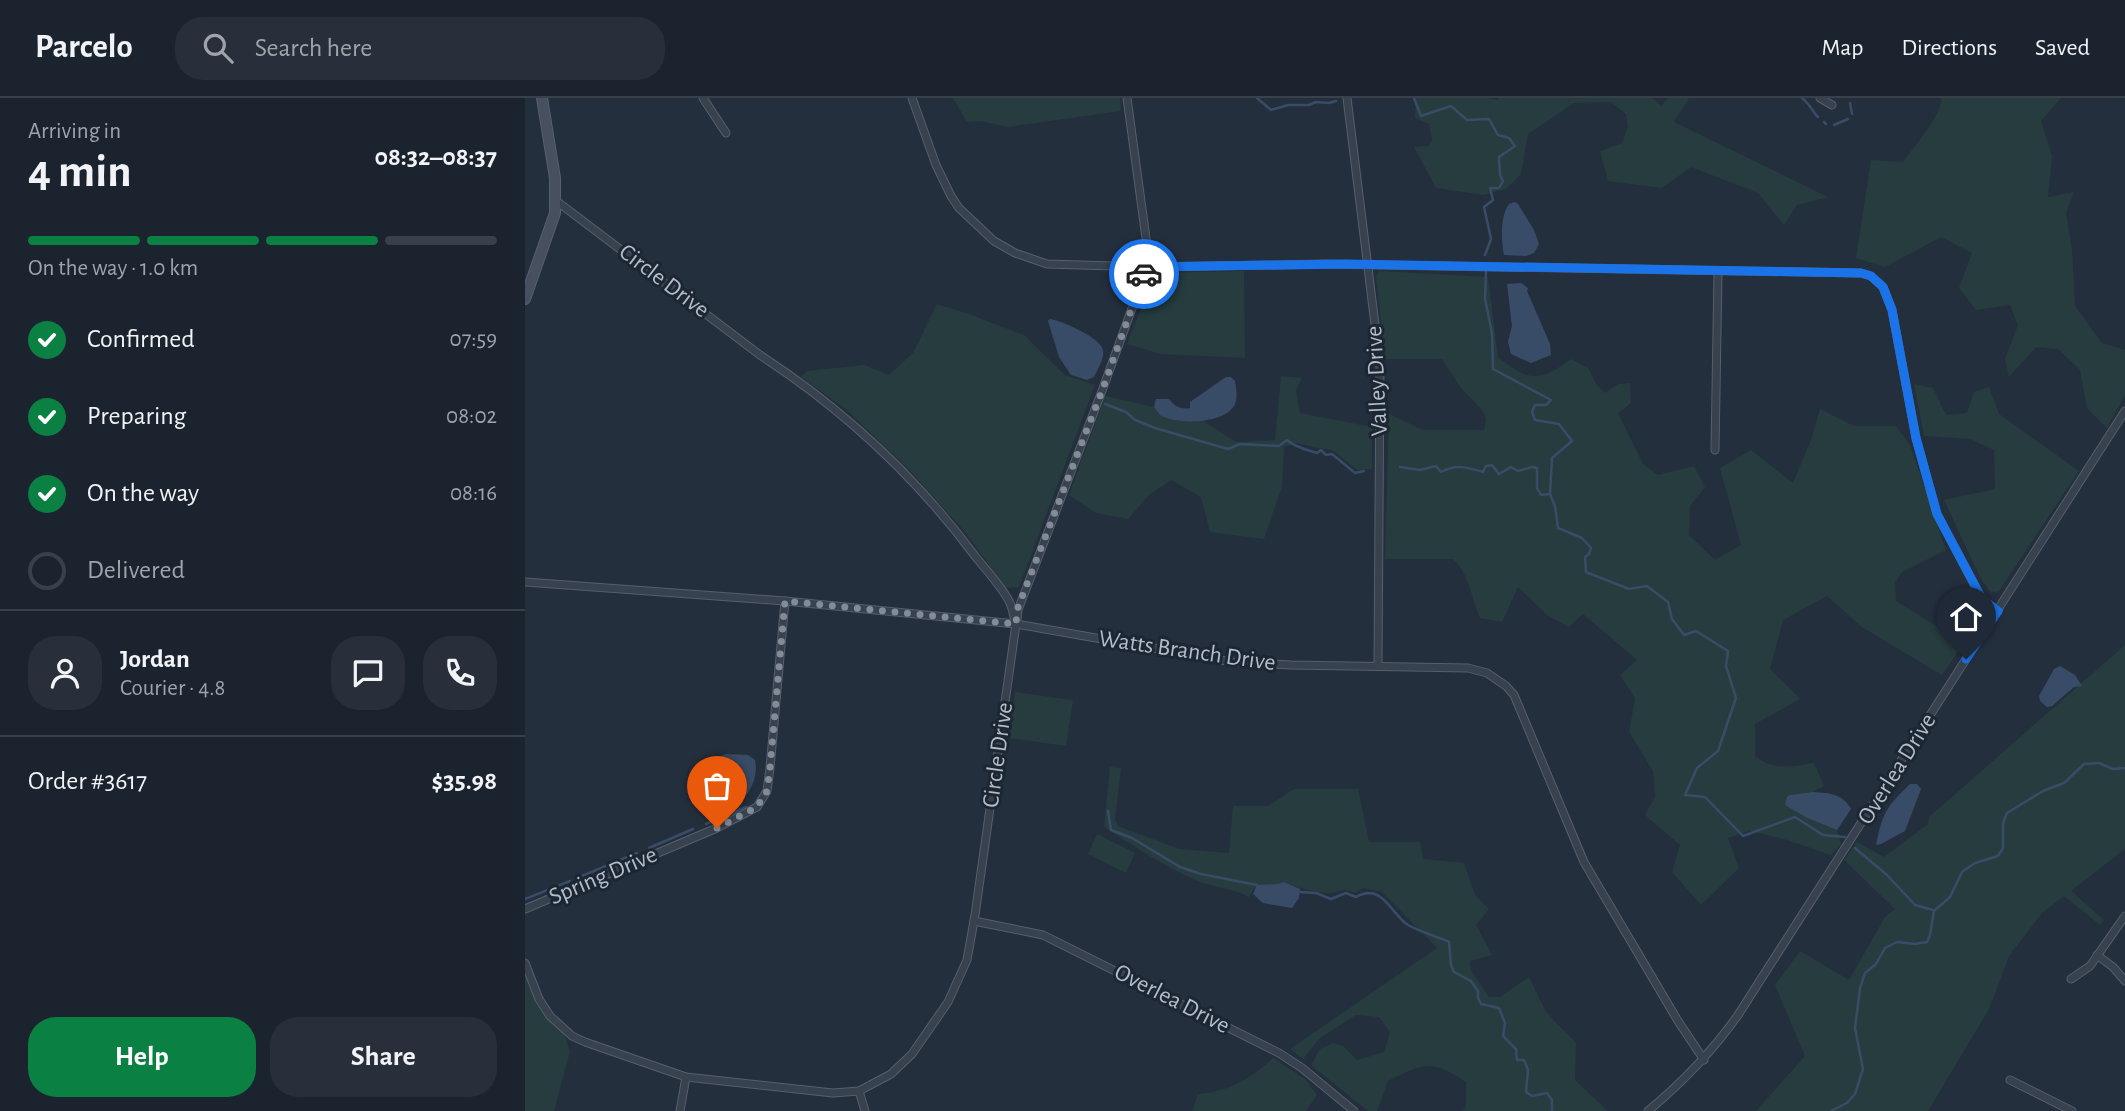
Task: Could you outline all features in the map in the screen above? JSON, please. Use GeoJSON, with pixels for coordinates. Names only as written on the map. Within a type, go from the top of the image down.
{"type":"FeatureCollection","features":[{"type":"Feature","properties":{"kind":"main road"},"geometry":{"type":"LineString","coordinates":[[525,299],[555,213],[555,178],[542,98]]}},
{"type":"Feature","properties":{"kind":"street"},"geometry":{"type":"LineString","coordinates":[[703,98],[726,133]]}},
{"type":"Feature","properties":{"kind":"street"},"geometry":{"type":"LineString","coordinates":[[912,98],[936,165],[951,196],[967,217],[994,241],[1016,253],[1047,264],[1147,267],[1368,264],[1861,273],[1871,276],[1883,287],[1892,310],[1916,438],[1937,514],[1982,599],[1998,611]]}},
{"type":"Feature","properties":{"kind":"street"},"geometry":{"type":"LineString","coordinates":[[1016,624],[1017,610],[1147,267],[1148,253],[1127,98]]}},
{"type":"Feature","properties":{"kind":"street","name":"Valley Drive"},"geometry":{"type":"LineString","coordinates":[[1347,98],[1380,365],[1378,666]]}},
{"type":"Feature","properties":{"kind":"street"},"geometry":{"type":"LineString","coordinates":[[1819,98],[1832,105]]}},
{"type":"Feature","properties":{"kind":"street","name":"Circle Drive"},"geometry":{"type":"LineString","coordinates":[[525,963],[539,999],[550,1016],[572,1036],[686,1077],[833,1093],[859,1091],[891,1074],[912,1055],[949,1002],[967,960],[1016,624],[1010,603],[946,519],[855,426],[791,375],[760,355],[555,200]]}},
{"type":"Feature","properties":{"kind":"street"},"geometry":{"type":"LineString","coordinates":[[1715,450],[1718,272]]}},
{"type":"Feature","properties":{"kind":"street","name":"Overlea Drive"},"geometry":{"type":"LineString","coordinates":[[1648,1111],[1704,1060],[1738,1015],[2125,411]]}},
{"type":"Feature","properties":{"kind":"street","name":"Watts Branch Drive"},"geometry":{"type":"LineString","coordinates":[[525,582],[785,601],[1016,624],[1232,662],[1291,666],[1476,669],[1498,679],[1514,695],[1584,862],[1704,1060]]}},
{"type":"Feature","properties":{"kind":"street","name":"Spring Drive"},"geometry":{"type":"LineString","coordinates":[[525,909],[717,828],[757,807],[767,791],[785,601]]}},
{"type":"Feature","properties":{"kind":"street"},"geometry":{"type":"LineString","coordinates":[[2071,979],[2090,966],[2125,916]]}},
{"type":"Feature","properties":{"kind":"street","name":"Overlea Drive"},"geometry":{"type":"LineString","coordinates":[[974,921],[1024,930],[1069,947],[1279,1053],[1354,1111]]}},
{"type":"Feature","properties":{"kind":"street"},"geometry":{"type":"LineString","coordinates":[[2097,956],[2113,967],[2125,981]]}},
{"type":"Feature","properties":{"kind":"street"},"geometry":{"type":"LineString","coordinates":[[680,1111],[686,1077]]}},
{"type":"Feature","properties":{"kind":"street"},"geometry":{"type":"LineString","coordinates":[[2010,1080],[2072,1111]]}},
{"type":"Feature","properties":{"kind":"street"},"geometry":{"type":"LineString","coordinates":[[859,1091],[865,1111]]}},
{"type":"Feature","properties":{"kind":"green space"},"geometry":{"type":"Polygon","coordinates":[[[953,98],[1120,98],[1121,111],[1008,127],[981,121],[967,122],[953,98]]]}},
{"type":"Feature","properties":{"kind":"green space"},"geometry":{"type":"Polygon","coordinates":[[[1416,98],[1652,98],[1661,106],[1668,98],[1689,98],[1674,122],[1828,197],[1797,205],[1784,225],[1758,193],[1691,167],[1662,188],[1608,181],[1600,151],[1622,143],[1628,127],[1626,114],[1611,102],[1574,103],[1528,134],[1521,174],[1506,189],[1483,195],[1436,188],[1414,147],[1428,146],[1432,140],[1429,124],[1415,118],[1416,98]]]}},
{"type":"Feature","properties":{"kind":"green space"},"geometry":{"type":"Polygon","coordinates":[[[1942,98],[2061,98],[2041,121],[2052,156],[2048,197],[2074,192],[2066,213],[2072,250],[2075,306],[2102,343],[2125,350],[2125,395],[2107,428],[2087,408],[2080,370],[2058,349],[2036,347],[2009,377],[2005,359],[2018,325],[2010,305],[1976,310],[1959,288],[1972,253],[1941,237],[1885,267],[1856,258],[1871,160],[1903,162],[1932,123],[1942,98]]]}},
{"type":"Feature","properties":{"kind":"green space"},"geometry":{"type":"Polygon","coordinates":[[[1244,271],[1245,358],[1161,354],[1127,344],[1155,273],[1244,271]]]}},
{"type":"Feature","properties":{"kind":"green space"},"geometry":{"type":"Polygon","coordinates":[[[1379,271],[1488,277],[1498,357],[1508,365],[1526,375],[1534,376],[1551,372],[1571,359],[1588,368],[1596,384],[1605,393],[1618,384],[1630,383],[1631,403],[1618,413],[1643,464],[1658,475],[1694,466],[1705,487],[1690,506],[1689,535],[1715,560],[1741,545],[1720,468],[1751,450],[1793,483],[1811,440],[1820,409],[1854,426],[1896,426],[1910,445],[1946,550],[1902,572],[1895,583],[1896,601],[1964,643],[1942,675],[1862,627],[1827,596],[1783,620],[1770,669],[1800,699],[1755,724],[1755,756],[1776,766],[1814,763],[1824,786],[1813,792],[1790,795],[1807,818],[1837,830],[1841,844],[1831,855],[1750,831],[1728,838],[1739,868],[1701,905],[1672,872],[1680,845],[1645,815],[1655,797],[1653,771],[1629,732],[1635,698],[1620,675],[1637,660],[1583,614],[1569,627],[1547,615],[1518,587],[1502,622],[1480,618],[1467,580],[1453,559],[1385,559],[1389,414],[1423,430],[1484,430],[1486,419],[1442,359],[1385,359],[1376,277],[1379,271]]]}},
{"type":"Feature","properties":{"kind":"green space"},"geometry":{"type":"Polygon","coordinates":[[[937,304],[1024,335],[1065,375],[1095,385],[1019,587],[1006,588],[966,533],[913,474],[847,410],[801,377],[807,371],[864,365],[889,375],[913,353],[937,304]]]}},
{"type":"Feature","properties":{"kind":"green space"},"geometry":{"type":"Polygon","coordinates":[[[1281,376],[1302,378],[1296,390],[1300,413],[1372,427],[1372,469],[1357,470],[1334,451],[1295,443],[1284,447],[1282,486],[1264,539],[1210,532],[1201,497],[1171,480],[1149,495],[1128,519],[1096,513],[1069,495],[1105,396],[1154,407],[1161,415],[1182,421],[1203,421],[1236,442],[1275,440],[1281,376]]]}},
{"type":"Feature","properties":{"kind":"green space"},"geometry":{"type":"Polygon","coordinates":[[[1914,384],[1933,388],[1946,415],[1967,413],[1974,392],[1989,387],[1999,414],[2079,471],[1999,591],[1991,593],[1980,577],[1944,500],[1995,489],[1994,450],[1970,439],[1924,436],[1914,384]]]}},
{"type":"Feature","properties":{"kind":"green space"},"geometry":{"type":"Polygon","coordinates":[[[2125,645],[2125,849],[2071,891],[2104,920],[2100,925],[2064,896],[2042,913],[2009,956],[1989,1009],[1928,1111],[1756,1111],[1805,1056],[1775,985],[1800,951],[1849,980],[1885,917],[1895,909],[1844,860],[1857,842],[1884,857],[1928,824],[1929,817],[2125,645]]]}},
{"type":"Feature","properties":{"kind":"green space"},"geometry":{"type":"Polygon","coordinates":[[[1015,692],[1073,700],[1066,746],[1009,738],[1015,692]]]}},
{"type":"Feature","properties":{"kind":"green space"},"geometry":{"type":"Polygon","coordinates":[[[1110,767],[1121,768],[1115,819],[1118,826],[1179,849],[1229,853],[1233,806],[1268,806],[1294,789],[1358,789],[1369,842],[1420,842],[1423,859],[1464,863],[1475,895],[1489,909],[1476,925],[1492,955],[1470,961],[1471,970],[1489,997],[1500,997],[1529,977],[1546,1012],[1576,1043],[1575,1080],[1608,1111],[1463,1111],[1466,1106],[1466,1082],[1444,1070],[1427,1066],[1410,1070],[1388,1081],[1377,1111],[1368,1111],[1311,1065],[1320,1049],[1333,1043],[1343,1046],[1357,1060],[1384,1052],[1390,1032],[1379,1017],[1356,1015],[1320,1038],[1303,1059],[1290,1049],[1437,948],[1382,892],[1363,888],[1355,893],[1343,890],[1322,892],[1284,882],[1277,885],[1257,885],[1249,897],[1198,881],[1161,863],[1104,827],[1110,767]]]}},
{"type":"Feature","properties":{"kind":"green space"},"geometry":{"type":"Polygon","coordinates":[[[1097,834],[1135,853],[1126,873],[1088,854],[1097,834]]]}},
{"type":"Feature","properties":{"kind":"green space"},"geometry":{"type":"Polygon","coordinates":[[[525,963],[539,999],[562,1028],[570,1052],[554,1111],[525,1111],[525,963]]]}},
{"type":"Feature","properties":{"kind":"green space"},"geometry":{"type":"Polygon","coordinates":[[[1273,1058],[1305,1079],[1317,1095],[1306,1111],[1192,1111],[1198,1094],[1239,1083],[1273,1058]]]}},
{"type":"Feature","properties":{"kind":"water"},"geometry":{"type":"Polygon","coordinates":[[[1515,202],[1534,230],[1539,244],[1534,253],[1526,256],[1504,255],[1504,215],[1509,204],[1515,202]]]}},
{"type":"Feature","properties":{"kind":"water"},"geometry":{"type":"Polygon","coordinates":[[[1521,283],[1528,288],[1550,344],[1551,355],[1531,363],[1511,354],[1508,342],[1512,326],[1507,284],[1521,283]]]}},
{"type":"Feature","properties":{"kind":"water"},"geometry":{"type":"Polygon","coordinates":[[[1050,319],[1080,330],[1100,345],[1103,357],[1094,377],[1087,380],[1071,375],[1059,357],[1048,321],[1050,319]]]}},
{"type":"Feature","properties":{"kind":"water"},"geometry":{"type":"Polygon","coordinates":[[[1226,377],[1235,381],[1237,393],[1235,404],[1222,416],[1201,421],[1179,421],[1161,415],[1154,407],[1156,399],[1169,399],[1178,407],[1190,408],[1190,402],[1226,377]]]}},
{"type":"Feature","properties":{"kind":"water"},"geometry":{"type":"Polygon","coordinates":[[[2060,666],[2075,675],[2082,686],[2074,687],[2052,706],[2047,707],[2040,701],[2039,696],[2054,669],[2060,666]]]}},
{"type":"Feature","properties":{"kind":"water"},"geometry":{"type":"Polygon","coordinates":[[[726,754],[748,755],[755,760],[755,779],[746,795],[733,807],[714,811],[714,797],[727,780],[714,759],[726,754]]]}},
{"type":"Feature","properties":{"kind":"water"},"geometry":{"type":"Polygon","coordinates":[[[1910,784],[1917,784],[1921,789],[1905,831],[1876,845],[1886,812],[1910,784]]]}},
{"type":"Feature","properties":{"kind":"water"},"geometry":{"type":"Polygon","coordinates":[[[1813,792],[1840,797],[1848,804],[1851,809],[1837,830],[1807,818],[1785,805],[1790,795],[1813,792]]]}},
{"type":"Feature","properties":{"kind":"water"},"geometry":{"type":"Polygon","coordinates":[[[1284,882],[1300,889],[1299,898],[1292,908],[1263,903],[1253,894],[1257,885],[1284,882]]]}},
{"type":"Feature","properties":{"kind":"waterway"},"geometry":{"type":"LineString","coordinates":[[1257,98],[1271,110],[1288,105],[1336,101]]}},
{"type":"Feature","properties":{"kind":"waterway"},"geometry":{"type":"LineString","coordinates":[[1414,98],[1421,116],[1451,106],[1467,120],[1489,119],[1498,135],[1509,138],[1515,146],[1499,157],[1503,181],[1499,188],[1490,188],[1493,200],[1484,207],[1491,239],[1485,255]]}},
{"type":"Feature","properties":{"kind":"waterway"},"geometry":{"type":"LineString","coordinates":[[1802,98],[1818,117]]}},
{"type":"Feature","properties":{"kind":"waterway"},"geometry":{"type":"LineString","coordinates":[[1850,103],[1852,114]]}},
{"type":"Feature","properties":{"kind":"waterway"},"geometry":{"type":"LineString","coordinates":[[1834,125],[1848,119]]}},
{"type":"Feature","properties":{"kind":"waterway"},"geometry":{"type":"LineString","coordinates":[[1486,272],[1485,299],[1492,333],[1493,369],[1551,400],[1546,405],[1535,405],[1532,412],[1535,420],[1559,424],[1572,441],[1552,458],[1550,494],[1555,506],[1558,528],[1582,538],[1591,548],[1585,557],[1586,572],[1629,589],[1647,586],[1668,602],[1672,619],[1684,635],[1696,631],[1728,651],[1726,666],[1736,698],[1718,751],[1697,768],[1685,795],[1705,797],[1743,836],[1795,817],[1823,835],[1845,837]]}},
{"type":"Feature","properties":{"kind":"waterway"},"geometry":{"type":"LineString","coordinates":[[1105,404],[1155,428],[1228,449],[1240,444],[1279,446],[1287,440],[1293,445],[1317,453],[1321,450],[1326,455],[1332,454],[1355,473],[1364,471]]}},
{"type":"Feature","properties":{"kind":"waterway"},"geometry":{"type":"LineString","coordinates":[[1400,467],[1420,470],[1436,466],[1441,472],[1462,467],[1483,472],[1486,466],[1492,465],[1499,474],[1511,467],[1518,471],[1532,467],[1537,468],[1537,488],[1541,495],[1550,494]]}},
{"type":"Feature","properties":{"kind":"waterway"},"geometry":{"type":"LineString","coordinates":[[1831,1111],[1847,1103],[1855,1094],[1863,1069],[1855,1028],[1860,988],[1865,973],[1876,964],[1885,948],[1897,942],[1927,942],[1934,911],[1950,897],[1962,872],[1975,863],[1998,856],[2003,848],[2003,823],[2007,813],[2043,791],[2064,783],[2084,764],[2099,763],[2113,769],[2125,768]]}},
{"type":"Feature","properties":{"kind":"waterway"},"geometry":{"type":"LineString","coordinates":[[706,824],[746,807]]}},
{"type":"Feature","properties":{"kind":"waterway"},"geometry":{"type":"LineString","coordinates":[[1108,811],[1111,830],[1132,838],[1180,867],[1257,885]]}},
{"type":"Feature","properties":{"kind":"waterway"},"geometry":{"type":"LineString","coordinates":[[649,848],[693,829]]}},
{"type":"Feature","properties":{"kind":"waterway"},"geometry":{"type":"LineString","coordinates":[[1855,848],[1887,875],[1915,905],[1933,910]]}},
{"type":"Feature","properties":{"kind":"waterway"},"geometry":{"type":"LineString","coordinates":[[582,876],[637,853]]}},
{"type":"Feature","properties":{"kind":"waterway"},"geometry":{"type":"LineString","coordinates":[[525,899],[570,881]]}},
{"type":"Feature","properties":{"kind":"waterway"},"geometry":{"type":"LineString","coordinates":[[1300,892],[1316,893],[1331,899],[1346,893],[1356,897],[1365,893],[1379,896],[1408,925],[1449,942],[1454,972],[1471,981],[1478,991],[1481,1004],[1499,1008],[1505,1023],[1503,1036],[1516,1049],[1517,1060],[1524,1060],[1528,1070],[1526,1092],[1532,1096],[1547,1093],[1552,1100],[1552,1111]]}},
{"type":"Feature","properties":{"kind":"way so far"},"geometry":{"type":"LineString","coordinates":[[717,828],[757,807],[767,791],[785,601],[1016,624],[1017,610],[1144,274]]}},
{"type":"Feature","properties":{"kind":"route"},"geometry":{"type":"LineString","coordinates":[[1144,274],[1147,267],[1324,264],[1861,273],[1871,276],[1883,287],[1892,310],[1916,438],[1937,514],[1982,599],[1998,611],[1966,659]]}}]}
